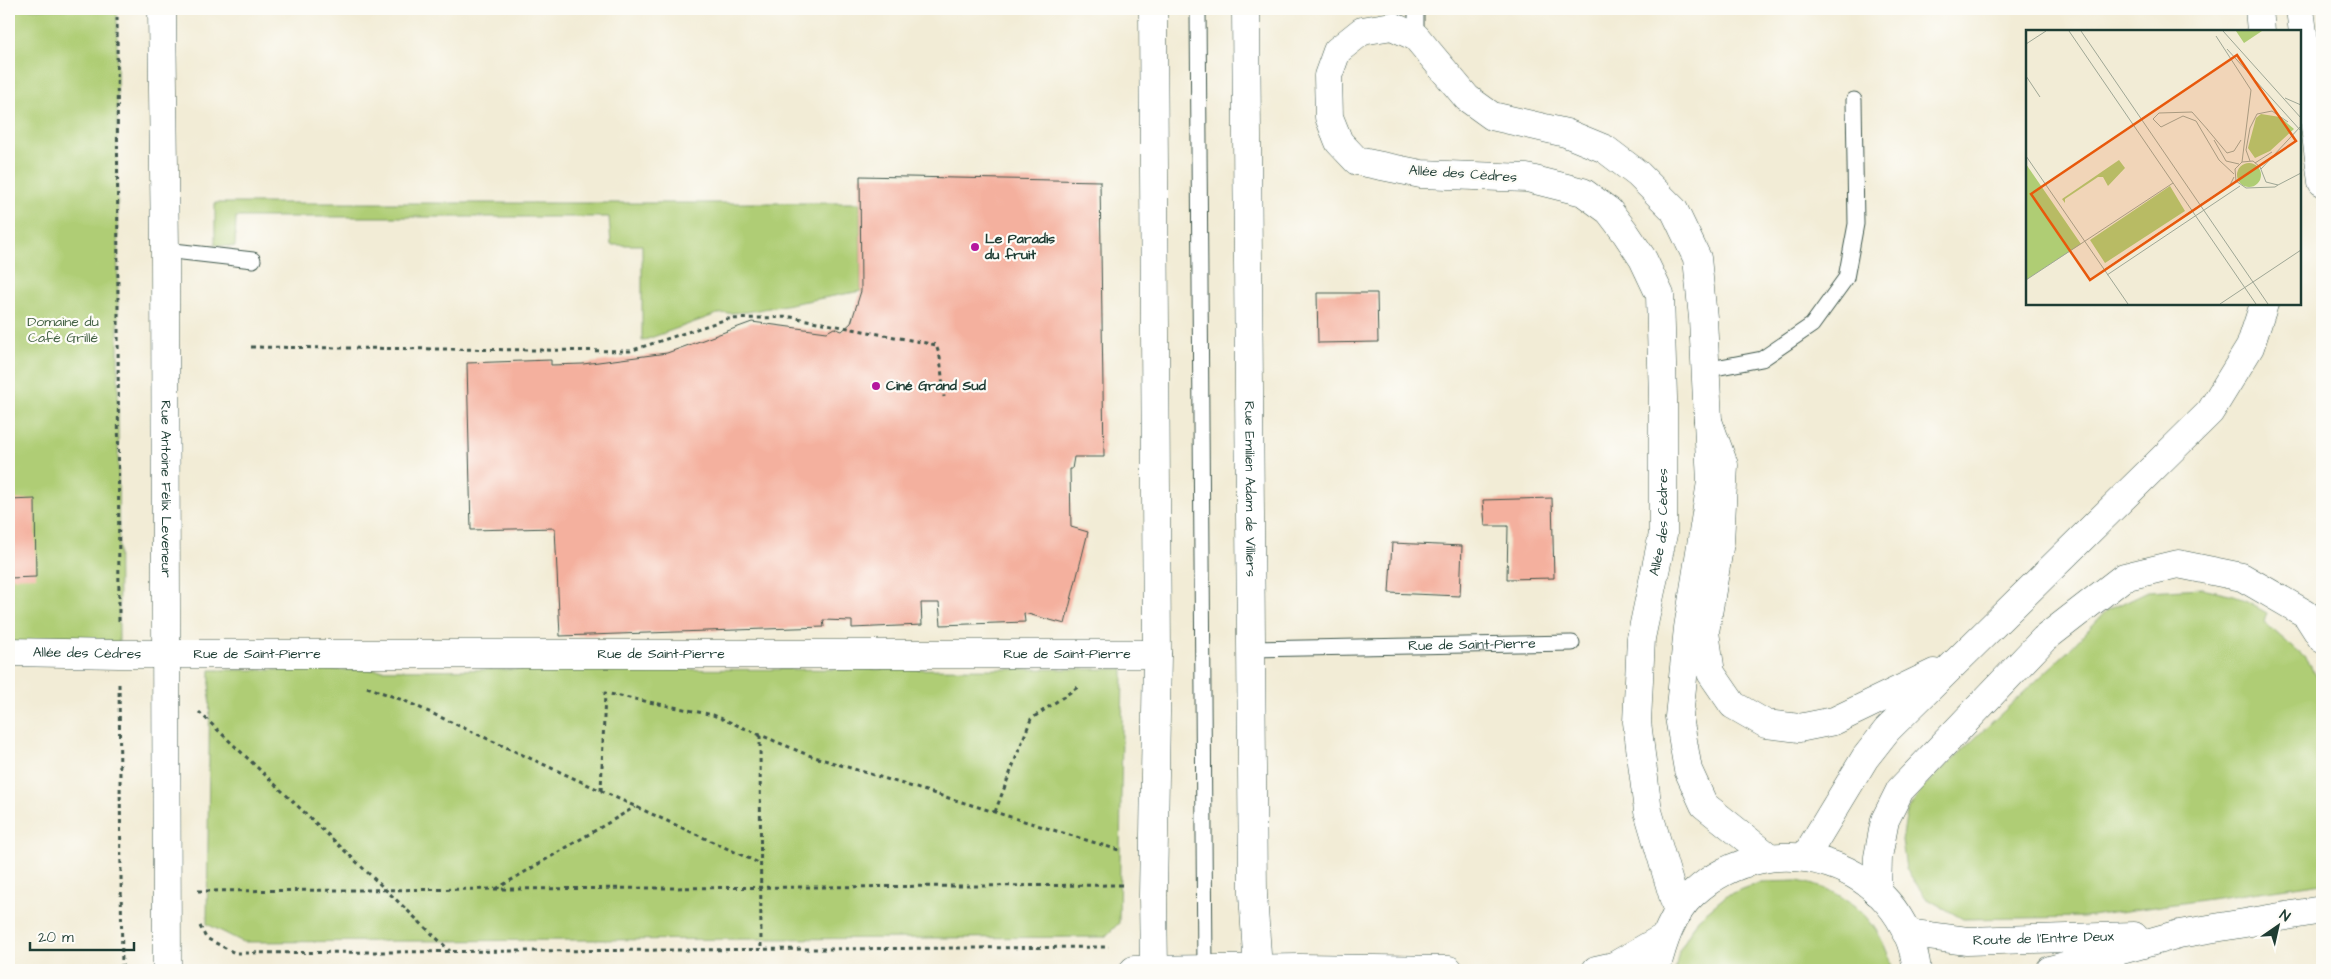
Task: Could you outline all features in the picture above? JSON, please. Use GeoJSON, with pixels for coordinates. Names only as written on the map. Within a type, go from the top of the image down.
{"type":"FeatureCollection","features":[{"type":"Feature","properties":{"kind":"main road","name":"Rue Antoine Félix Leveneur"},"geometry":{"type":"LineString","coordinates":[[162,9],[165,250],[167,970]]}},
{"type":"Feature","properties":{"kind":"main road"},"geometry":{"type":"LineString","coordinates":[[1152,9],[1157,654],[1153,896],[1154,970]]}},
{"type":"Feature","properties":{"kind":"main road","name":"Rue Emilien Adam de Villiers"},"geometry":{"type":"LineString","coordinates":[[1246,9],[1254,894],[1258,969]]}},
{"type":"Feature","properties":{"kind":"main road"},"geometry":{"type":"LineString","coordinates":[[2259,9],[2261,30]]}},
{"type":"Feature","properties":{"kind":"main road"},"geometry":{"type":"LineString","coordinates":[[2300,9],[2322,182]]}},
{"type":"Feature","properties":{"kind":"main road","name":"Allée des Cèdres"},"geometry":{"type":"LineString","coordinates":[[1672,924],[1648,811],[1637,722],[1641,638],[1663,534],[1663,398],[1660,296],[1643,259],[1625,232],[1608,211],[1583,192],[1527,178],[1421,174],[1357,162],[1339,142],[1329,117],[1328,76],[1337,52],[1362,31],[1392,26],[1416,37],[1467,98],[1492,116],[1566,134],[1604,149],[1638,174],[1674,210],[1697,258],[1711,482],[1688,628],[1679,717],[1688,770],[1704,805],[1769,857]]}},
{"type":"Feature","properties":{"kind":"main road"},"geometry":{"type":"LineString","coordinates":[[1805,857],[1876,744],[1887,730],[2210,412],[2250,347],[2264,305]]}},
{"type":"Feature","properties":{"kind":"main road"},"geometry":{"type":"LineString","coordinates":[[1708,421],[1724,465],[1720,542],[1706,632],[1711,673],[1734,705],[1766,724],[1798,728],[1816,725],[1834,721],[1956,662]]}},
{"type":"Feature","properties":{"kind":"main road"},"geometry":{"type":"LineString","coordinates":[[1877,892],[1878,858],[1885,820],[1900,790],[2044,638],[2124,577],[2178,564],[2242,577],[2306,614],[2322,638]]}},
{"type":"Feature","properties":{"kind":"main road","name":"Allée des Cèdres"},"geometry":{"type":"LineString","coordinates":[[9,652],[165,654]]}},
{"type":"Feature","properties":{"kind":"main road","name":"Rue de Saint-Pierre"},"geometry":{"type":"LineString","coordinates":[[165,654],[1157,654]]}},
{"type":"Feature","properties":{"kind":"main road"},"geometry":{"type":"LineString","coordinates":[[1656,970],[1672,924],[1693,894],[1713,878],[1735,866],[1769,857],[1805,857],[1831,864],[1877,892],[1894,911],[1906,933],[1915,959],[1916,970]]}},
{"type":"Feature","properties":{"kind":"main road","name":"Route de l'Entre Deux"},"geometry":{"type":"LineString","coordinates":[[1906,933],[1967,941],[2180,934],[2319,911]]}},
{"type":"Feature","properties":{"kind":"main road"},"geometry":{"type":"LineString","coordinates":[[1596,970],[1614,966],[1672,924]]}},
{"type":"Feature","properties":{"kind":"main road","name":"Route de l'Entre Deux"},"geometry":{"type":"LineString","coordinates":[[2050,970],[2088,964],[2180,934]]}},
{"type":"Feature","properties":{"kind":"main road"},"geometry":{"type":"LineString","coordinates":[[1134,970],[1449,970]]}},
{"type":"Feature","properties":{"kind":"lane"},"geometry":{"type":"LineString","coordinates":[[1198,9],[1205,969]]}},
{"type":"Feature","properties":{"kind":"lane"},"geometry":{"type":"LineString","coordinates":[[1416,9],[1416,37]]}},
{"type":"Feature","properties":{"kind":"lane"},"geometry":{"type":"LineString","coordinates":[[1705,370],[1762,359],[1812,325],[1846,278],[1856,224],[1854,100]]}},
{"type":"Feature","properties":{"kind":"lane"},"geometry":{"type":"LineString","coordinates":[[165,250],[253,260]]}},
{"type":"Feature","properties":{"kind":"lane","name":"Rue de Saint-Pierre"},"geometry":{"type":"LineString","coordinates":[[1252,649],[1572,643]]}},
{"type":"Feature","properties":{"kind":"path"},"geometry":{"type":"LineString","coordinates":[[117,9],[122,970]]}},
{"type":"Feature","properties":{"kind":"path"},"geometry":{"type":"LineString","coordinates":[[251,347],[630,351],[727,319],[791,317],[936,345],[940,358],[944,397]]}},
{"type":"Feature","properties":{"kind":"path"},"geometry":{"type":"LineString","coordinates":[[995,812],[1031,719],[1078,686],[1087,684]]}},
{"type":"Feature","properties":{"kind":"path"},"geometry":{"type":"LineString","coordinates":[[360,685],[405,700],[761,864]]}},
{"type":"Feature","properties":{"kind":"path"},"geometry":{"type":"LineString","coordinates":[[602,791],[605,693],[713,716],[808,755],[1127,853]]}},
{"type":"Feature","properties":{"kind":"path"},"geometry":{"type":"LineString","coordinates":[[198,711],[450,952]]}},
{"type":"Feature","properties":{"kind":"path"},"geometry":{"type":"LineString","coordinates":[[760,735],[761,949]]}},
{"type":"Feature","properties":{"kind":"path"},"geometry":{"type":"LineString","coordinates":[[496,889],[636,806]]}},
{"type":"Feature","properties":{"kind":"path"},"geometry":{"type":"LineString","coordinates":[[196,891],[1127,885]]}},
{"type":"Feature","properties":{"kind":"path"},"geometry":{"type":"LineString","coordinates":[[235,953],[1109,947]]}},
{"type":"Feature","properties":{"kind":"green space","name":"Domaine du Café Grillé"},"geometry":{"type":"Polygon","coordinates":[[[9,9],[117,9],[119,654],[9,652],[9,9]]]}},
{"type":"Feature","properties":{"kind":"green space"},"geometry":{"type":"Polygon","coordinates":[[[215,203],[860,203],[861,291],[747,312],[717,314],[642,341],[642,245],[611,245],[609,217],[236,217],[235,247],[215,245],[215,203]]]}},
{"type":"Feature","properties":{"kind":"green space"},"geometry":{"type":"Polygon","coordinates":[[[2202,588],[2234,595],[2267,613],[2264,622],[2304,657],[2322,684],[2322,883],[2084,917],[1963,919],[1926,898],[1906,869],[1902,840],[1907,812],[1924,786],[2068,651],[2106,611],[2148,591],[2202,588]]]}},
{"type":"Feature","properties":{"kind":"green space"},"geometry":{"type":"Polygon","coordinates":[[[1123,669],[1119,923],[1105,937],[243,942],[207,924],[210,670],[1123,669]]]}},
{"type":"Feature","properties":{"kind":"green space"},"geometry":{"type":"Polygon","coordinates":[[[1798,881],[1831,891],[1857,908],[1873,925],[1879,935],[1893,970],[1675,970],[1679,951],[1698,919],[1727,895],[1761,882],[1798,881]]]}},
{"type":"Feature","properties":{"kind":"building"},"geometry":{"type":"Polygon","coordinates":[[[860,176],[1100,181],[1104,457],[1074,457],[1072,469],[1070,469],[1071,527],[1088,532],[1065,624],[1024,613],[1025,622],[941,625],[939,603],[921,603],[922,625],[852,628],[852,621],[823,620],[824,627],[560,636],[555,528],[471,530],[467,363],[551,360],[551,365],[583,364],[667,353],[752,322],[827,332],[834,328],[842,331],[851,323],[861,291],[860,176]]]}},
{"type":"Feature","properties":{"kind":"building"},"geometry":{"type":"Polygon","coordinates":[[[1317,293],[1377,293],[1378,342],[1318,343],[1317,293]]]}},
{"type":"Feature","properties":{"kind":"building"},"geometry":{"type":"Polygon","coordinates":[[[1552,498],[1554,578],[1507,579],[1508,526],[1485,526],[1483,500],[1552,498]]]}},
{"type":"Feature","properties":{"kind":"building"},"geometry":{"type":"Polygon","coordinates":[[[35,499],[36,577],[9,578],[9,500],[35,499]]]}},
{"type":"Feature","properties":{"kind":"building"},"geometry":{"type":"Polygon","coordinates":[[[1392,543],[1462,546],[1460,596],[1389,593],[1392,543]]]}},
{"type":"Feature","properties":{"kind":"place","name":"Le Paradis du fruit"},"geometry":{"type":"Point","coordinates":[975,247]}},
{"type":"Feature","properties":{"kind":"place","name":"Ciné Grand Sud"},"geometry":{"type":"Point","coordinates":[876,386]}}]}
